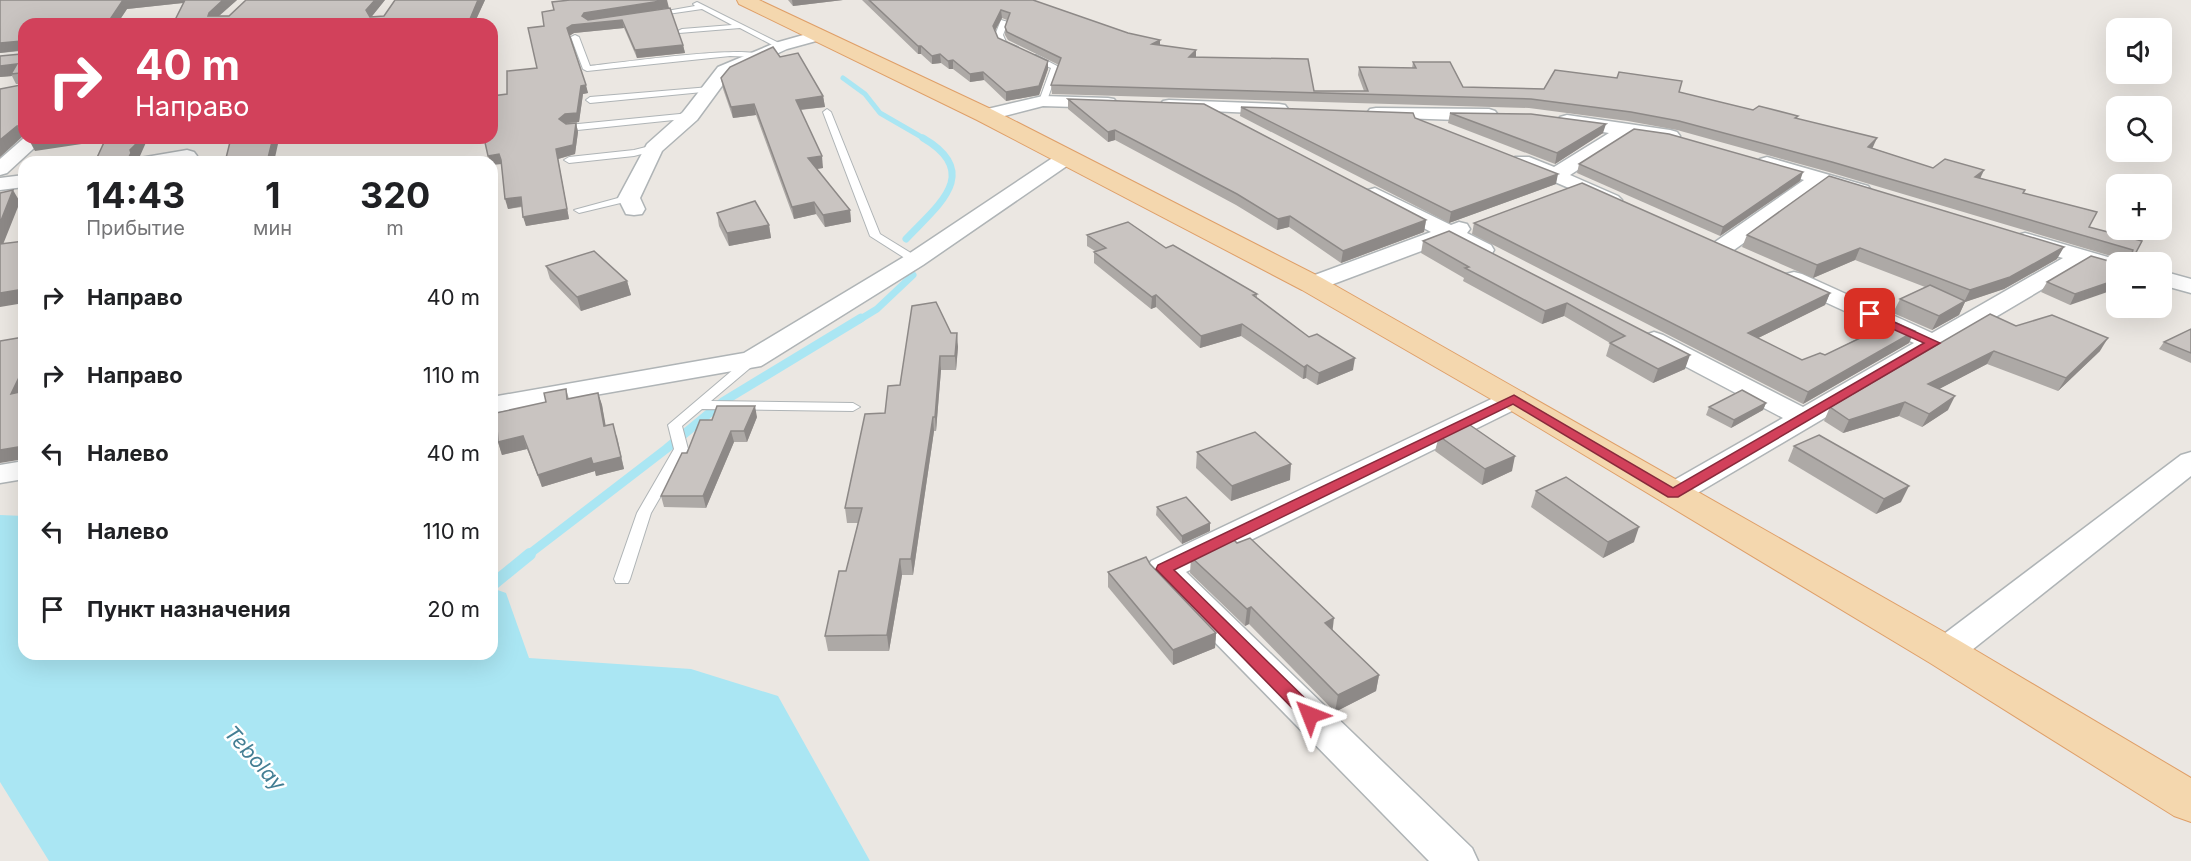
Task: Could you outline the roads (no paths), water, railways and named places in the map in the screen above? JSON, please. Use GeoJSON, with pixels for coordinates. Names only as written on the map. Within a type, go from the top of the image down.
{"type":"FeatureCollection","features":[{"type":"Feature","properties":{"kind":"main road"},"geometry":{"type":"LineString","coordinates":[[744,13],[821,35],[986,115],[1312,284],[1514,399],[1945,652],[2191,802]]}},
{"type":"Feature","properties":{"kind":"street"},"geometry":{"type":"LineString","coordinates":[[631,204],[654,147],[690,116],[724,70],[781,46],[821,35]]}},
{"type":"Feature","properties":{"kind":"street"},"geometry":{"type":"LineString","coordinates":[[986,115],[1043,102],[1123,104]]}},
{"type":"Feature","properties":{"kind":"street"},"geometry":{"type":"LineString","coordinates":[[1145,104],[1297,110]]}},
{"type":"Feature","properties":{"kind":"street"},"geometry":{"type":"LineString","coordinates":[[1202,106],[1254,132]]}},
{"type":"Feature","properties":{"kind":"street"},"geometry":{"type":"LineString","coordinates":[[1357,112],[1506,116]]}},
{"type":"Feature","properties":{"kind":"street"},"geometry":{"type":"LineString","coordinates":[[1404,114],[1459,136]]}},
{"type":"Feature","properties":{"kind":"street"},"geometry":{"type":"LineString","coordinates":[[1551,119],[1628,129],[1691,142]]}},
{"type":"Feature","properties":{"kind":"street"},"geometry":{"type":"LineString","coordinates":[[1557,174],[1628,129]]}},
{"type":"Feature","properties":{"kind":"street"},"geometry":{"type":"LineString","coordinates":[[0,169],[27,144]]}},
{"type":"Feature","properties":{"kind":"street"},"geometry":{"type":"LineString","coordinates":[[172,156],[188,152]]}},
{"type":"Feature","properties":{"kind":"street"},"geometry":{"type":"LineString","coordinates":[[1502,153],[1557,174],[1577,186],[1629,207]]}},
{"type":"Feature","properties":{"kind":"street"},"geometry":{"type":"LineString","coordinates":[[498,404],[752,360],[915,260],[1067,157]]}},
{"type":"Feature","properties":{"kind":"street"},"geometry":{"type":"LineString","coordinates":[[1745,157],[1878,195]]}},
{"type":"Feature","properties":{"kind":"street"},"geometry":{"type":"LineString","coordinates":[[1723,247],[1821,178]]}},
{"type":"Feature","properties":{"kind":"street"},"geometry":{"type":"LineString","coordinates":[[0,184],[18,182]]}},
{"type":"Feature","properties":{"kind":"street"},"geometry":{"type":"LineString","coordinates":[[1357,185],[1502,260]]}},
{"type":"Feature","properties":{"kind":"street"},"geometry":{"type":"LineString","coordinates":[[1545,197],[1577,186]]}},
{"type":"Feature","properties":{"kind":"street"},"geometry":{"type":"LineString","coordinates":[[1312,284],[1481,221]]}},
{"type":"Feature","properties":{"kind":"street"},"geometry":{"type":"LineString","coordinates":[[2002,233],[2106,263]]}},
{"type":"Feature","properties":{"kind":"street"},"geometry":{"type":"LineString","coordinates":[[1702,238],[1744,256]]}},
{"type":"Feature","properties":{"kind":"street"},"geometry":{"type":"LineString","coordinates":[[1673,494],[2081,257]]}},
{"type":"Feature","properties":{"kind":"street"},"geometry":{"type":"LineString","coordinates":[[1775,271],[1934,343]]}},
{"type":"Feature","properties":{"kind":"street"},"geometry":{"type":"LineString","coordinates":[[2172,281],[2191,286]]}},
{"type":"Feature","properties":{"kind":"street"},"geometry":{"type":"LineString","coordinates":[[1637,331],[1804,418]]}},
{"type":"Feature","properties":{"kind":"street"},"geometry":{"type":"LineString","coordinates":[[1457,861],[1163,569],[1514,399]]}},
{"type":"Feature","properties":{"kind":"street"},"geometry":{"type":"LineString","coordinates":[[1945,652],[2191,462]]}},
{"type":"Feature","properties":{"kind":"street"},"geometry":{"type":"LineString","coordinates":[[0,474],[18,471]]}},
{"type":"Feature","properties":{"kind":"lane"},"geometry":{"type":"LineString","coordinates":[[689,0],[703,7]]}},
{"type":"Feature","properties":{"kind":"lane"},"geometry":{"type":"LineString","coordinates":[[647,15],[703,7],[744,13],[781,46]]}},
{"type":"Feature","properties":{"kind":"lane"},"geometry":{"type":"LineString","coordinates":[[682,31],[744,13]]}},
{"type":"Feature","properties":{"kind":"lane"},"geometry":{"type":"LineString","coordinates":[[1004,22],[999,35],[1003,43],[1055,67],[1043,102]]}},
{"type":"Feature","properties":{"kind":"lane"},"geometry":{"type":"LineString","coordinates":[[576,38],[587,69],[730,54],[757,55]]}},
{"type":"Feature","properties":{"kind":"lane"},"geometry":{"type":"LineString","coordinates":[[590,100],[710,89]]}},
{"type":"Feature","properties":{"kind":"lane"},"geometry":{"type":"LineString","coordinates":[[827,112],[875,236],[915,260]]}},
{"type":"Feature","properties":{"kind":"lane"},"geometry":{"type":"LineString","coordinates":[[568,128],[690,116]]}},
{"type":"Feature","properties":{"kind":"lane"},"geometry":{"type":"LineString","coordinates":[[569,160],[634,153],[654,147]]}},
{"type":"Feature","properties":{"kind":"lane"},"geometry":{"type":"LineString","coordinates":[[579,210],[631,204]]}},
{"type":"Feature","properties":{"kind":"lane"},"geometry":{"type":"LineString","coordinates":[[622,579],[644,513],[681,449],[675,425],[704,405],[752,360]]}},
{"type":"Feature","properties":{"kind":"lane"},"geometry":{"type":"LineString","coordinates":[[704,405],[853,406]]}},
{"type":"Feature","properties":{"kind":"water","name":"Tebolay"},"geometry":{"type":"Polygon","coordinates":[[[0,515],[18,516],[18,660],[498,660],[498,590],[506,593],[529,658],[691,669],[778,696],[870,861],[49,861],[0,782],[0,515]]]}},
{"type":"Feature","properties":{"kind":"waterway"},"geometry":{"type":"LineString","coordinates":[[843,78],[865,94],[880,113],[925,139]]}},
{"type":"Feature","properties":{"kind":"waterway"},"geometry":{"type":"LineString","coordinates":[[906,239],[941,202],[949,189],[952,177],[950,164],[941,151],[923,138]]}},
{"type":"Feature","properties":{"kind":"waterway"},"geometry":{"type":"LineString","coordinates":[[859,320],[877,309],[913,275]]}},
{"type":"Feature","properties":{"kind":"waterway"},"geometry":{"type":"LineString","coordinates":[[528,555],[666,449],[724,401],[861,318]]}},
{"type":"Feature","properties":{"kind":"waterway"},"geometry":{"type":"LineString","coordinates":[[498,580],[530,554]]}}]}
